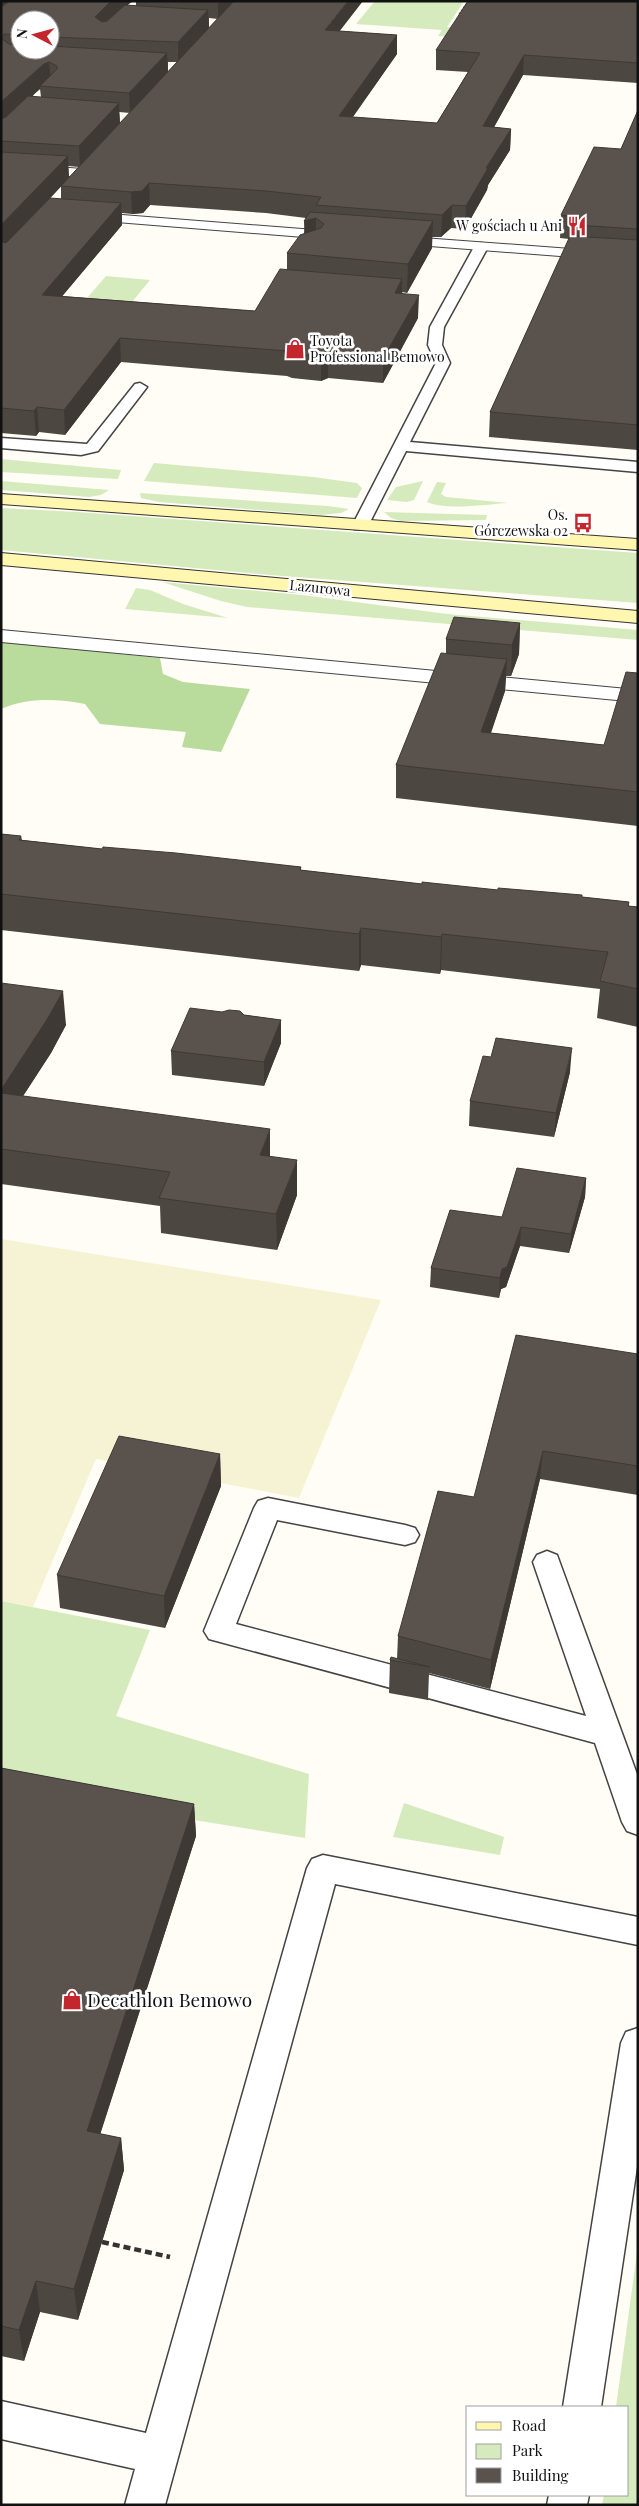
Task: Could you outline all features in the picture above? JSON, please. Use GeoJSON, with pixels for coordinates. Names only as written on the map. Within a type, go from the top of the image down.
{"type":"FeatureCollection","features":[{"type":"Feature","properties":{"kind":"main road"},"geometry":{"type":"LineString","coordinates":[[1,499],[638,545]]}},
{"type":"Feature","properties":{"kind":"main road","name":"Lazurowa"},"geometry":{"type":"LineString","coordinates":[[1,559],[638,617]]}},
{"type":"Feature","properties":{"kind":"street"},"geometry":{"type":"LineString","coordinates":[[1,167],[87,170],[72,185]]}},
{"type":"Feature","properties":{"kind":"street"},"geometry":{"type":"LineString","coordinates":[[66,214],[354,237]]}},
{"type":"Feature","properties":{"kind":"street"},"geometry":{"type":"LineString","coordinates":[[383,239],[638,258]]}},
{"type":"Feature","properties":{"kind":"street"},"geometry":{"type":"LineString","coordinates":[[1,636],[638,696]]}},
{"type":"Feature","properties":{"kind":"lane"},"geometry":{"type":"LineString","coordinates":[[360,526],[443,363],[435,345],[437,327],[481,246]]}},
{"type":"Feature","properties":{"kind":"lane"},"geometry":{"type":"LineString","coordinates":[[1,442],[81,450],[92,448],[140,387]]}},
{"type":"Feature","properties":{"kind":"lane"},"geometry":{"type":"LineString","coordinates":[[400,446],[638,467]]}},
{"type":"Feature","properties":{"kind":"lane"},"geometry":{"type":"LineString","coordinates":[[405,1534],[268,1508],[219,1631],[607,1734]]}},
{"type":"Feature","properties":{"kind":"lane"},"geometry":{"type":"LineString","coordinates":[[547,1562],[638,1822]]}},
{"type":"Feature","properties":{"kind":"lane"},"geometry":{"type":"LineString","coordinates":[[145,2505],[323,1868],[638,1931]]}},
{"type":"Feature","properties":{"kind":"lane"},"geometry":{"type":"LineString","coordinates":[[582,2406],[638,2043]]}},
{"type":"Feature","properties":{"kind":"lane"},"geometry":{"type":"LineString","coordinates":[[1,2420],[159,2455]]}},
{"type":"Feature","properties":{"kind":"path"},"geometry":{"type":"LineString","coordinates":[[459,14],[468,1]]}},
{"type":"Feature","properties":{"kind":"path"},"geometry":{"type":"LineString","coordinates":[[102,2242],[212,2266]]}},
{"type":"Feature","properties":{"kind":"shaded area"},"geometry":{"type":"Polygon","coordinates":[[[1,1239],[381,1300],[299,1498],[96,1459],[33,1607],[1,1601],[1,1239]]]}},
{"type":"Feature","properties":{"kind":"green space"},"geometry":{"type":"Polygon","coordinates":[[[375,1],[464,1],[447,27],[638,48],[438,36],[442,30],[356,24],[375,1]]]}},
{"type":"Feature","properties":{"kind":"green space"},"geometry":{"type":"Polygon","coordinates":[[[106,276],[150,280],[108,331],[62,327],[106,276]]]}},
{"type":"Feature","properties":{"kind":"green space"},"geometry":{"type":"Polygon","coordinates":[[[1,459],[121,470],[118,479],[1,472],[1,459]]]}},
{"type":"Feature","properties":{"kind":"green space"},"geometry":{"type":"Polygon","coordinates":[[[154,463],[313,477],[357,483],[362,488],[357,498],[144,481],[154,463]]]}},
{"type":"Feature","properties":{"kind":"green space"},"geometry":{"type":"Polygon","coordinates":[[[1,481],[109,490],[101,495],[89,497],[1,490],[1,481]]]}},
{"type":"Feature","properties":{"kind":"green space"},"geometry":{"type":"Polygon","coordinates":[[[423,481],[414,500],[407,502],[387,500],[396,487],[423,481]]]}},
{"type":"Feature","properties":{"kind":"green space"},"geometry":{"type":"Polygon","coordinates":[[[437,482],[446,483],[441,494],[446,497],[509,503],[456,507],[427,502],[437,482]]]}},
{"type":"Feature","properties":{"kind":"green space"},"geometry":{"type":"Polygon","coordinates":[[[140,493],[349,509],[341,513],[322,515],[159,502],[141,498],[140,493]]]}},
{"type":"Feature","properties":{"kind":"green space"},"geometry":{"type":"Polygon","coordinates":[[[1,508],[638,553],[638,603],[270,575],[1,550],[1,508]]]}},
{"type":"Feature","properties":{"kind":"green space"},"geometry":{"type":"Polygon","coordinates":[[[384,512],[487,515],[486,520],[401,521],[391,518],[384,512]]]}},
{"type":"Feature","properties":{"kind":"green space"},"geometry":{"type":"Polygon","coordinates":[[[162,582],[302,595],[447,614],[638,630],[638,640],[247,607],[221,601],[162,582]]]}},
{"type":"Feature","properties":{"kind":"green space"},"geometry":{"type":"Polygon","coordinates":[[[136,588],[150,590],[183,604],[228,618],[125,609],[136,588]]]}},
{"type":"Feature","properties":{"kind":"green space"},"geometry":{"type":"Polygon","coordinates":[[[1,642],[160,658],[163,674],[183,682],[250,689],[221,752],[182,747],[186,732],[100,724],[85,704],[43,700],[22,702],[1,709],[1,642]]]}},
{"type":"Feature","properties":{"kind":"green space"},"geometry":{"type":"Polygon","coordinates":[[[1,1601],[150,1630],[116,1716],[309,1774],[305,1838],[1,1789],[1,1601]]]}},
{"type":"Feature","properties":{"kind":"green space"},"geometry":{"type":"Polygon","coordinates":[[[404,1803],[504,1837],[500,1855],[393,1837],[404,1803]]]}},
{"type":"Feature","properties":{"kind":"green space"},"geometry":{"type":"Polygon","coordinates":[[[638,2245],[638,2505],[602,2505],[604,2496],[629,2496],[629,2406],[616,2406],[638,2245]]]}},
{"type":"Feature","properties":{"kind":"building"},"geometry":{"type":"Polygon","coordinates":[[[10,1],[111,1],[95,17],[102,22],[107,21],[125,5],[208,10],[178,42],[60,37],[60,10],[10,10],[10,34],[4,34],[2,39],[10,44],[10,60],[60,60],[60,47],[167,53],[129,93],[40,86],[57,69],[57,66],[49,62],[44,64],[1,102],[1,7],[10,1]]]}},
{"type":"Feature","properties":{"kind":"building"},"geometry":{"type":"Polygon","coordinates":[[[234,1],[348,1],[325,30],[397,35],[339,116],[437,123],[480,53],[436,50],[468,1],[638,1],[638,63],[524,55],[483,126],[511,129],[486,168],[488,168],[466,206],[452,205],[442,215],[316,205],[321,197],[266,191],[149,183],[142,191],[131,192],[61,186],[234,1]]]}},
{"type":"Feature","properties":{"kind":"building"},"geometry":{"type":"Polygon","coordinates":[[[28,96],[119,103],[79,146],[1,141],[1,119],[6,117],[28,96]]]}},
{"type":"Feature","properties":{"kind":"building"},"geometry":{"type":"Polygon","coordinates":[[[638,110],[638,229],[575,225],[579,217],[561,215],[594,147],[621,149],[638,110]]]}},
{"type":"Feature","properties":{"kind":"building"},"geometry":{"type":"Polygon","coordinates":[[[1,152],[68,156],[1,225],[1,152]]]}},
{"type":"Feature","properties":{"kind":"building"},"geometry":{"type":"Polygon","coordinates":[[[50,198],[121,203],[42,295],[255,311],[280,269],[402,279],[395,293],[419,295],[383,359],[328,354],[321,356],[291,354],[287,351],[120,338],[64,410],[37,407],[34,411],[1,408],[1,242],[6,243],[50,198]]]}},
{"type":"Feature","properties":{"kind":"building"},"geometry":{"type":"Polygon","coordinates":[[[310,212],[433,221],[408,264],[287,253],[300,235],[321,228],[324,224],[316,218],[304,221],[310,212]]]}},
{"type":"Feature","properties":{"kind":"building"},"geometry":{"type":"Polygon","coordinates":[[[570,236],[638,240],[638,425],[490,412],[570,236]]]}},
{"type":"Feature","properties":{"kind":"building"},"geometry":{"type":"Polygon","coordinates":[[[454,617],[520,623],[512,645],[446,639],[454,617]]]}},
{"type":"Feature","properties":{"kind":"building"},"geometry":{"type":"Polygon","coordinates":[[[441,653],[507,659],[481,732],[604,745],[626,672],[638,673],[638,792],[396,765],[441,653]]]}},
{"type":"Feature","properties":{"kind":"building"},"geometry":{"type":"Polygon","coordinates":[[[1,834],[21,836],[19,840],[102,849],[103,847],[176,853],[301,867],[300,870],[422,884],[422,882],[498,890],[498,888],[582,895],[582,897],[629,902],[628,906],[638,907],[638,989],[600,981],[608,952],[442,934],[441,937],[361,928],[359,934],[1,894],[1,834]]]}},
{"type":"Feature","properties":{"kind":"building"},"geometry":{"type":"Polygon","coordinates":[[[1,983],[63,991],[48,1018],[1,1090],[1,983]]]}},
{"type":"Feature","properties":{"kind":"building"},"geometry":{"type":"Polygon","coordinates":[[[190,1008],[222,1012],[229,1010],[240,1011],[244,1015],[281,1020],[264,1062],[171,1051],[190,1008]]]}},
{"type":"Feature","properties":{"kind":"building"},"geometry":{"type":"Polygon","coordinates":[[[496,1038],[572,1048],[556,1113],[470,1101],[483,1056],[491,1057],[496,1038]]]}},
{"type":"Feature","properties":{"kind":"building"},"geometry":{"type":"Polygon","coordinates":[[[1,1093],[270,1129],[260,1155],[297,1160],[276,1214],[159,1198],[170,1172],[1,1149],[1,1093]]]}},
{"type":"Feature","properties":{"kind":"building"},"geometry":{"type":"Polygon","coordinates":[[[517,1168],[586,1178],[571,1234],[521,1227],[507,1267],[502,1269],[500,1278],[431,1268],[450,1210],[502,1217],[517,1168]]]}},
{"type":"Feature","properties":{"kind":"building"},"geometry":{"type":"Polygon","coordinates":[[[516,1335],[638,1354],[638,1466],[543,1451],[491,1660],[398,1636],[438,1491],[474,1497],[516,1335]]]}},
{"type":"Feature","properties":{"kind":"building"},"geometry":{"type":"Polygon","coordinates":[[[119,1436],[220,1454],[164,1596],[57,1575],[119,1436]]]}},
{"type":"Feature","properties":{"kind":"building"},"geometry":{"type":"Polygon","coordinates":[[[391,1657],[430,1667],[390,1660],[391,1657]]]}},
{"type":"Feature","properties":{"kind":"building","name":"Decathlon Bemowo"},"geometry":{"type":"Polygon","coordinates":[[[1,1768],[194,1804],[87,2131],[121,2138],[74,2289],[36,2281],[19,2330],[1,2326],[1,1768]]]}},
{"type":"Feature","properties":{"kind":"place","name":"W gościach u Ani"},"geometry":{"type":"Point","coordinates":[577,226]}},
{"type":"Feature","properties":{"kind":"place","name":"Toyota Professional Bemowo"},"geometry":{"type":"Point","coordinates":[295,349]}},
{"type":"Feature","properties":{"kind":"place","name":"Os. Górczewska 02"},"geometry":{"type":"Point","coordinates":[583,523]}},
{"type":"Feature","properties":{"kind":"place","name":"Decathlon Bemowo"},"geometry":{"type":"Point","coordinates":[72,2000]}}]}
